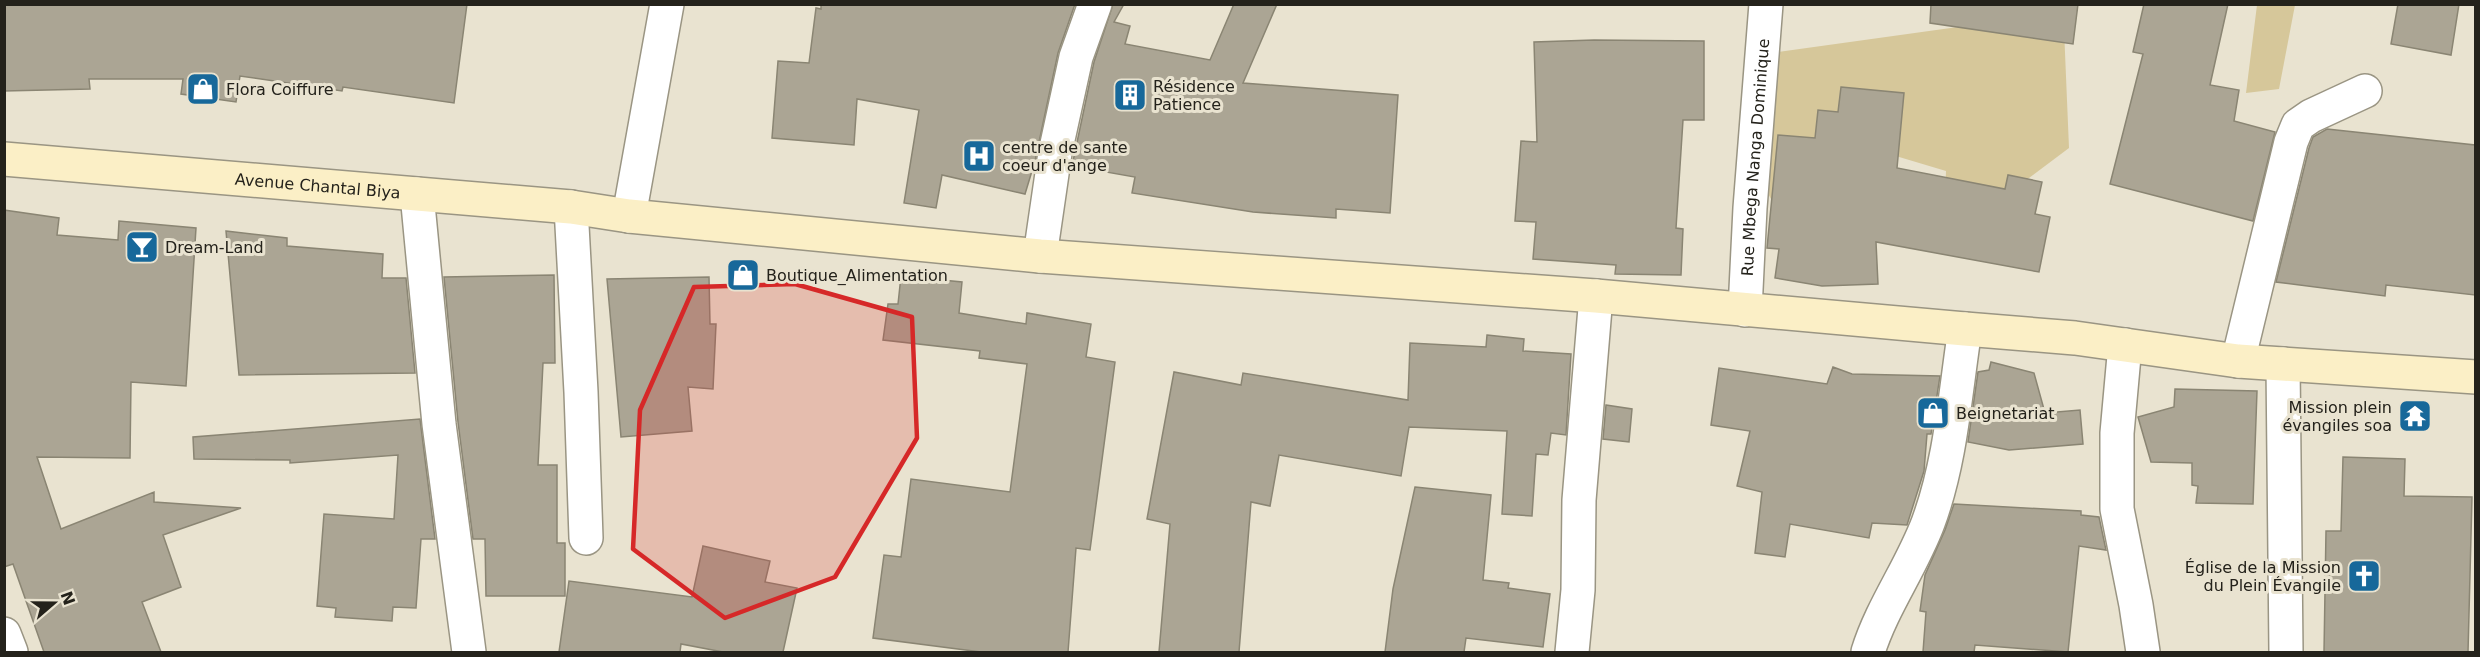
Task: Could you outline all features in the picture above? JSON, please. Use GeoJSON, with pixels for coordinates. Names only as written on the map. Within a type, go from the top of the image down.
{"type":"FeatureCollection","features":[{"type":"Feature","properties":{"kind":"main road","name":"Avenue Chantal Biya"},"geometry":{"type":"LineString","coordinates":[[4,159],[571,207],[629,216],[1040,256],[1596,296],[1965,328],[2125,345],[2238,361],[2475,376]]}},
{"type":"Feature","properties":{"kind":"street"},"geometry":{"type":"LineString","coordinates":[[629,216],[667,4]]}},
{"type":"Feature","properties":{"kind":"street"},"geometry":{"type":"LineString","coordinates":[[1040,256],[1055,153],[1076,57],[1095,4]]}},
{"type":"Feature","properties":{"kind":"street","name":"Rue Mbega Nanga Dominique"},"geometry":{"type":"LineString","coordinates":[[1745,309],[1750,208],[1766,4]]}},
{"type":"Feature","properties":{"kind":"street"},"geometry":{"type":"LineString","coordinates":[[2238,361],[2291,142],[2298,125],[2311,116],[2365,91]]}},
{"type":"Feature","properties":{"kind":"street"},"geometry":{"type":"LineString","coordinates":[[417,194],[439,424],[469,652]]}},
{"type":"Feature","properties":{"kind":"street"},"geometry":{"type":"LineString","coordinates":[[571,207],[586,538]]}},
{"type":"Feature","properties":{"kind":"street"},"geometry":{"type":"LineString","coordinates":[[1572,652],[1578,590],[1580,500],[1596,296]]}},
{"type":"Feature","properties":{"kind":"street"},"geometry":{"type":"LineString","coordinates":[[1868,652],[1876,625],[1900,584],[1927,524],[1944,474],[1965,328]]}},
{"type":"Feature","properties":{"kind":"street"},"geometry":{"type":"LineString","coordinates":[[2125,345],[2117,434],[2117,509],[2143,652]]}},
{"type":"Feature","properties":{"kind":"street"},"geometry":{"type":"LineString","coordinates":[[2283,364],[2286,652]]}},
{"type":"Feature","properties":{"kind":"street"},"geometry":{"type":"LineString","coordinates":[[4,634],[11,652]]}},
{"type":"Feature","properties":{"kind":"highlighted area"},"geometry":{"type":"Polygon","coordinates":[[[795,284],[912,317],[917,438],[835,577],[725,618],[633,549],[640,410],[694,287],[795,284]]]}},
{"type":"Feature","properties":{"kind":"shaded area"},"geometry":{"type":"Polygon","coordinates":[[[2063,5],[2069,148],[1985,211],[1943,251],[1946,171],[1859,145],[1798,248],[1755,170],[1764,54],[1965,26],[2063,5]]]}},
{"type":"Feature","properties":{"kind":"shaded area"},"geometry":{"type":"Polygon","coordinates":[[[2257,5],[2295,5],[2279,89],[2246,93],[2257,5]]]}},
{"type":"Feature","properties":{"kind":"building"},"geometry":{"type":"Polygon","coordinates":[[[467,4],[454,103],[343,87],[342,91],[240,76],[236,102],[181,94],[183,79],[89,79],[90,89],[4,91],[4,5],[467,4]]]}},
{"type":"Feature","properties":{"kind":"building"},"geometry":{"type":"Polygon","coordinates":[[[821,4],[1075,4],[1058,53],[1035,161],[1025,194],[942,175],[936,208],[904,203],[919,110],[857,99],[854,145],[772,138],[778,61],[809,63],[816,8],[821,9],[821,4]]]}},
{"type":"Feature","properties":{"kind":"building"},"geometry":{"type":"Polygon","coordinates":[[[1113,4],[1124,4],[1114,22],[1130,26],[1125,44],[1210,60],[1234,4],[1277,4],[1243,83],[1398,95],[1390,213],[1336,209],[1336,218],[1253,212],[1132,193],[1135,177],[1072,166],[1094,62],[1113,4]]]}},
{"type":"Feature","properties":{"kind":"building"},"geometry":{"type":"Polygon","coordinates":[[[1931,4],[2078,4],[2073,44],[1930,23],[1931,4]]]}},
{"type":"Feature","properties":{"kind":"building"},"geometry":{"type":"Polygon","coordinates":[[[2144,4],[2228,4],[2210,85],[2239,90],[2234,121],[2275,132],[2253,221],[2110,184],[2143,54],[2133,52],[2144,4]]]}},
{"type":"Feature","properties":{"kind":"building"},"geometry":{"type":"Polygon","coordinates":[[[2398,4],[2459,4],[2451,55],[2391,44],[2398,4]]]}},
{"type":"Feature","properties":{"kind":"building"},"geometry":{"type":"Polygon","coordinates":[[[1704,41],[1704,120],[1683,120],[1676,228],[1683,229],[1681,275],[1615,274],[1616,265],[1533,259],[1536,222],[1515,221],[1521,141],[1537,142],[1534,42],[1704,41]]]}},
{"type":"Feature","properties":{"kind":"building"},"geometry":{"type":"Polygon","coordinates":[[[1841,87],[1904,93],[1897,168],[2005,189],[2008,175],[2042,182],[2035,214],[2050,217],[2039,272],[1876,242],[1878,284],[1822,286],[1775,278],[1779,249],[1767,248],[1778,135],[1815,138],[1818,110],[1838,112],[1841,87]]]}},
{"type":"Feature","properties":{"kind":"building"},"geometry":{"type":"Polygon","coordinates":[[[2327,129],[2475,145],[2475,295],[2386,285],[2385,296],[2276,282],[2309,148],[2313,137],[2327,129]]]}},
{"type":"Feature","properties":{"kind":"building"},"geometry":{"type":"Polygon","coordinates":[[[4,210],[59,218],[57,235],[118,240],[119,221],[196,228],[186,386],[131,382],[130,458],[37,457],[61,529],[154,492],[154,502],[241,508],[163,535],[181,587],[142,602],[161,652],[44,652],[13,564],[4,567],[4,210]]]}},
{"type":"Feature","properties":{"kind":"building"},"geometry":{"type":"Polygon","coordinates":[[[226,231],[287,238],[287,246],[383,254],[382,278],[406,278],[415,373],[239,375],[226,231]]]}},
{"type":"Feature","properties":{"kind":"building"},"geometry":{"type":"Polygon","coordinates":[[[554,275],[555,363],[543,363],[538,465],[557,465],[557,543],[565,543],[565,596],[486,596],[485,539],[473,539],[458,422],[444,277],[554,275]]]}},
{"type":"Feature","properties":{"kind":"building"},"geometry":{"type":"Polygon","coordinates":[[[901,276],[962,282],[959,313],[1026,324],[1027,313],[1091,324],[1086,357],[1115,362],[1090,550],[1076,548],[1068,652],[981,652],[873,638],[884,555],[901,557],[911,479],[1010,492],[1027,364],[979,358],[980,351],[883,340],[888,304],[898,304],[901,276]]]}},
{"type":"Feature","properties":{"kind":"building"},"geometry":{"type":"Polygon","coordinates":[[[709,277],[710,324],[716,324],[713,389],[688,387],[692,431],[621,437],[607,279],[709,277]]]}},
{"type":"Feature","properties":{"kind":"building"},"geometry":{"type":"Polygon","coordinates":[[[1487,335],[1524,339],[1523,351],[1571,354],[1566,435],[1551,433],[1548,455],[1536,454],[1532,516],[1502,514],[1507,431],[1409,427],[1401,476],[1279,455],[1270,506],[1251,502],[1239,652],[1159,652],[1170,524],[1147,519],[1174,372],[1241,385],[1243,373],[1408,400],[1410,343],[1486,347],[1487,335]]]}},
{"type":"Feature","properties":{"kind":"building"},"geometry":{"type":"Polygon","coordinates":[[[1991,362],[2034,373],[2045,413],[2080,410],[2083,444],[2009,450],[1968,442],[1978,372],[1989,370],[1991,362]]]}},
{"type":"Feature","properties":{"kind":"building"},"geometry":{"type":"Polygon","coordinates":[[[1833,367],[1852,374],[1940,376],[1931,434],[1927,434],[1924,471],[1907,525],[1872,523],[1869,538],[1790,524],[1785,557],[1755,553],[1762,492],[1737,486],[1750,431],[1711,425],[1719,368],[1827,384],[1833,367]]]}},
{"type":"Feature","properties":{"kind":"building"},"geometry":{"type":"Polygon","coordinates":[[[2175,389],[2257,391],[2253,504],[2196,503],[2198,486],[2192,485],[2192,463],[2151,462],[2138,417],[2174,407],[2175,389]]]}},
{"type":"Feature","properties":{"kind":"building"},"geometry":{"type":"Polygon","coordinates":[[[1606,405],[1632,409],[1629,442],[1603,439],[1606,405]]]}},
{"type":"Feature","properties":{"kind":"building"},"geometry":{"type":"Polygon","coordinates":[[[420,419],[435,539],[421,539],[416,608],[393,607],[392,621],[335,617],[336,608],[317,606],[324,514],[394,519],[398,455],[290,463],[290,460],[194,459],[193,437],[420,419]]]}},
{"type":"Feature","properties":{"kind":"building"},"geometry":{"type":"Polygon","coordinates":[[[2343,457],[2405,459],[2404,496],[2472,497],[2468,652],[2324,652],[2326,531],[2341,531],[2343,457]]]}},
{"type":"Feature","properties":{"kind":"building"},"geometry":{"type":"Polygon","coordinates":[[[1415,487],[1491,495],[1483,580],[1509,583],[1508,588],[1550,594],[1543,647],[1466,638],[1464,652],[1385,652],[1393,589],[1415,487]]]}},
{"type":"Feature","properties":{"kind":"building"},"geometry":{"type":"Polygon","coordinates":[[[1954,504],[2081,511],[2081,515],[2099,517],[2106,550],[2079,546],[2068,652],[1975,645],[1974,652],[1923,652],[1926,612],[1920,611],[1925,575],[1954,504]]]}},
{"type":"Feature","properties":{"kind":"building"},"geometry":{"type":"Polygon","coordinates":[[[703,546],[770,561],[765,582],[797,588],[783,652],[723,652],[681,644],[680,652],[559,652],[569,581],[692,597],[703,546]]]}},
{"type":"Feature","properties":{"kind":"place","name":"Flora Coiffure"},"geometry":{"type":"Point","coordinates":[203,89]}},
{"type":"Feature","properties":{"kind":"place","name":"Résidence Patience"},"geometry":{"type":"Point","coordinates":[1130,95]}},
{"type":"Feature","properties":{"kind":"place","name":"centre de sante coeur d'ange"},"geometry":{"type":"Point","coordinates":[979,156]}},
{"type":"Feature","properties":{"kind":"place","name":"Dream-Land"},"geometry":{"type":"Point","coordinates":[142,247]}},
{"type":"Feature","properties":{"kind":"place","name":"Boutique_Alimentation"},"geometry":{"type":"Point","coordinates":[743,275]}},
{"type":"Feature","properties":{"kind":"place","name":"Beignetariat"},"geometry":{"type":"Point","coordinates":[1933,413]}},
{"type":"Feature","properties":{"kind":"place","name":"Mission plein évangiles soa"},"geometry":{"type":"Point","coordinates":[2415,416]}},
{"type":"Feature","properties":{"kind":"place","name":"Église de la Mission du Plein Évangile"},"geometry":{"type":"Point","coordinates":[2364,576]}}]}
